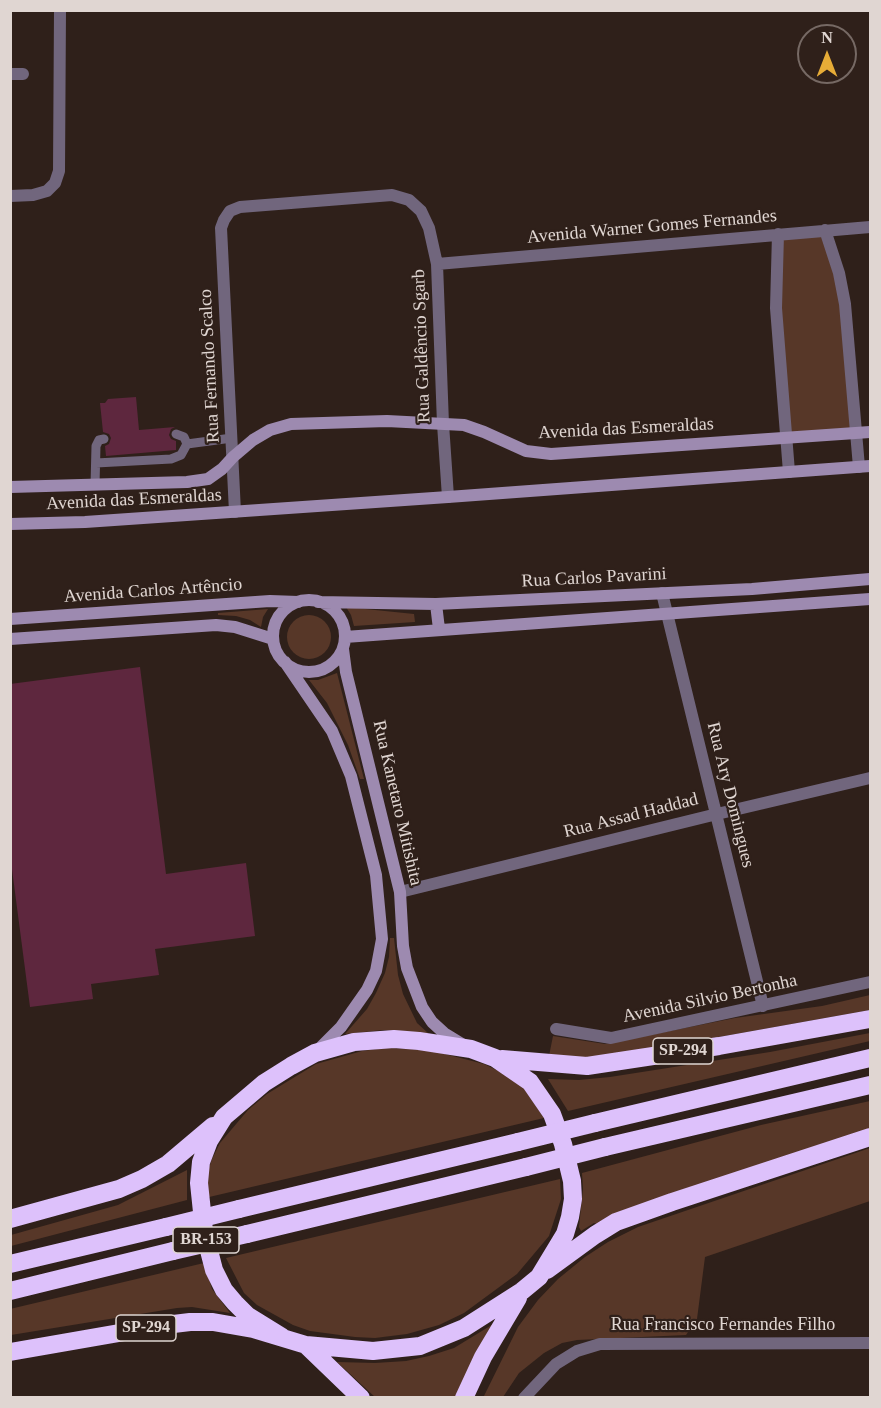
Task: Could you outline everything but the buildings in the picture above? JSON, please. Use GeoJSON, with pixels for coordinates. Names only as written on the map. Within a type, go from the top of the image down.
{"type":"FeatureCollection","features":[{"type":"Feature","properties":{"kind":"highway","name":"SP-294"},"geometry":{"type":"LineString","coordinates":[[495,1058],[587,1066],[870,1019]]}},
{"type":"Feature","properties":{"kind":"highway"},"geometry":{"type":"LineString","coordinates":[[10,1219],[119,1189],[142,1179],[168,1164],[264,1083],[315,1053],[354,1042],[394,1039],[419,1041],[471,1049],[495,1058],[530,1082],[552,1114],[563,1144],[572,1181],[573,1199],[565,1234],[538,1277]]}},
{"type":"Feature","properties":{"kind":"highway"},"geometry":{"type":"LineString","coordinates":[[10,1264],[870,1058]]}},
{"type":"Feature","properties":{"kind":"highway"},"geometry":{"type":"LineString","coordinates":[[10,1291],[870,1085]]}},
{"type":"Feature","properties":{"kind":"highway","name":"BR-153"},"geometry":{"type":"LineString","coordinates":[[224,1117],[209,1141],[201,1162],[199,1183],[204,1231],[214,1270],[224,1290],[248,1316],[282,1337]]}},
{"type":"Feature","properties":{"kind":"highway"},"geometry":{"type":"LineString","coordinates":[[282,1337],[306,1345],[373,1350],[420,1346],[464,1328],[522,1292],[574,1250],[616,1222],[870,1137]]}},
{"type":"Feature","properties":{"kind":"highway"},"geometry":{"type":"LineString","coordinates":[[464,1398],[483,1357],[522,1292]]}},
{"type":"Feature","properties":{"kind":"highway","name":"SP-294"},"geometry":{"type":"LineString","coordinates":[[10,1352],[165,1324],[190,1322],[230,1325],[282,1337]]}},
{"type":"Feature","properties":{"kind":"highway"},"geometry":{"type":"LineString","coordinates":[[306,1345],[361,1398]]}},
{"type":"Feature","properties":{"kind":"main road","name":"Avenida das Esmeraldas"},"geometry":{"type":"LineString","coordinates":[[10,487],[187,482],[208,478],[222,469],[253,440],[270,430],[291,424],[387,421],[464,425],[526,451],[551,454],[870,432]]}},
{"type":"Feature","properties":{"kind":"main road","name":"Avenida das Esmeraldas"},"geometry":{"type":"LineString","coordinates":[[10,524],[85,522],[235,512],[865,466]]}},
{"type":"Feature","properties":{"kind":"main road","name":"Rua Carlos Pavarini"},"geometry":{"type":"LineString","coordinates":[[318,602],[436,604],[752,589],[870,579]]}},
{"type":"Feature","properties":{"kind":"main road"},"geometry":{"type":"LineString","coordinates":[[344,643],[439,629],[870,598]]}},
{"type":"Feature","properties":{"kind":"main road"},"geometry":{"type":"LineString","coordinates":[[308,600],[318,602],[329,606],[338,615],[344,626],[344,643],[337,659],[328,667],[306,672],[294,669],[285,662],[275,648],[274,627],[287,608],[308,600]]}},
{"type":"Feature","properties":{"kind":"main road","name":"Avenida Carlos Artêncio"},"geometry":{"type":"LineString","coordinates":[[10,619],[270,601],[298,602]]}},
{"type":"Feature","properties":{"kind":"main road"},"geometry":{"type":"LineString","coordinates":[[436,604],[439,629]]}},
{"type":"Feature","properties":{"kind":"main road"},"geometry":{"type":"LineString","coordinates":[[10,639],[216,625],[235,627],[273,639]]}},
{"type":"Feature","properties":{"kind":"main road","name":"Rua Kanetaro Mitishita"},"geometry":{"type":"LineString","coordinates":[[344,643],[346,672],[400,892],[403,946],[414,988],[422,1007],[432,1022],[444,1033],[471,1049]]}},
{"type":"Feature","properties":{"kind":"main road","name":"Rua Kanetaro Mitishita"},"geometry":{"type":"LineString","coordinates":[[285,662],[332,731],[351,776],[376,875],[382,939],[376,971],[367,990],[341,1027],[315,1053]]}},
{"type":"Feature","properties":{"kind":"street"},"geometry":{"type":"LineString","coordinates":[[10,196],[33,195],[47,191],[55,183],[59,171],[60,10]]}},
{"type":"Feature","properties":{"kind":"street","name":"Rua Galdêncio Sgarb"},"geometry":{"type":"LineString","coordinates":[[224,220],[230,211],[240,207],[392,195],[409,200],[421,211],[429,228],[437,264],[448,497]]}},
{"type":"Feature","properties":{"kind":"street","name":"Rua Fernando Scalco"},"geometry":{"type":"LineString","coordinates":[[224,220],[221,228],[235,512]]}},
{"type":"Feature","properties":{"kind":"street","name":"Avenida Warner Gomes Fernandes"},"geometry":{"type":"LineString","coordinates":[[437,264],[870,227]]}},
{"type":"Feature","properties":{"kind":"street"},"geometry":{"type":"LineString","coordinates":[[825,230],[839,273],[845,304],[857,433],[865,466]]}},
{"type":"Feature","properties":{"kind":"street"},"geometry":{"type":"LineString","coordinates":[[778,234],[776,308],[789,472]]}},
{"type":"Feature","properties":{"kind":"street","name":"Rua Ary Domingues"},"geometry":{"type":"LineString","coordinates":[[662,593],[763,1006]]}},
{"type":"Feature","properties":{"kind":"street","name":"Rua Assad Haddad"},"geometry":{"type":"LineString","coordinates":[[400,892],[870,778]]}},
{"type":"Feature","properties":{"kind":"street","name":"Avenida Silvio Bertonha"},"geometry":{"type":"LineString","coordinates":[[556,1029],[611,1038],[870,982]]}},
{"type":"Feature","properties":{"kind":"street","name":"Rua Francisco Fernandes Filho"},"geometry":{"type":"LineString","coordinates":[[524,1398],[556,1364],[577,1351],[600,1344],[870,1342]]}},
{"type":"Feature","properties":{"kind":"lane"},"geometry":{"type":"LineString","coordinates":[[96,463],[171,459],[181,456],[187,444],[184,437],[176,434]]}},
{"type":"Feature","properties":{"kind":"lane"},"geometry":{"type":"LineString","coordinates":[[187,444],[232,438]]}},
{"type":"Feature","properties":{"kind":"lane"},"geometry":{"type":"LineString","coordinates":[[95,485],[96,446],[99,440],[104,439]]}},
{"type":"Feature","properties":{"kind":"shaded area"},"geometry":{"type":"Polygon","coordinates":[[[825,230],[845,304],[857,433],[786,438],[778,234],[825,230]]]}},
{"type":"Feature","properties":{"kind":"shaded area"},"geometry":{"type":"Polygon","coordinates":[[[346,607],[414,614],[415,622],[354,626],[346,607]]]}},
{"type":"Feature","properties":{"kind":"shaded area"},"geometry":{"type":"Polygon","coordinates":[[[268,609],[261,627],[250,620],[236,616],[218,615],[218,613],[268,609]]]}},
{"type":"Feature","properties":{"kind":"shaded area"},"geometry":{"type":"Polygon","coordinates":[[[309,615],[324,622],[331,637],[324,652],[309,659],[294,652],[287,637],[294,622],[309,615]]]}},
{"type":"Feature","properties":{"kind":"shaded area"},"geometry":{"type":"Polygon","coordinates":[[[337,673],[364,779],[360,779],[348,745],[327,703],[309,680],[318,680],[337,673]]]}},
{"type":"Feature","properties":{"kind":"shaded area"},"geometry":{"type":"Polygon","coordinates":[[[390,938],[394,938],[398,975],[403,994],[417,1023],[428,1033],[383,1030],[345,1034],[367,1009],[376,993],[385,973],[390,938]]]}},
{"type":"Feature","properties":{"kind":"shaded area"},"geometry":{"type":"Polygon","coordinates":[[[870,995],[870,1010],[612,1056],[581,1058],[549,1056],[553,1036],[605,1044],[735,1018],[822,1006],[870,995]]]}},
{"type":"Feature","properties":{"kind":"shaded area"},"geometry":{"type":"Polygon","coordinates":[[[870,1033],[870,1041],[568,1111],[548,1079],[579,1080],[610,1077],[770,1052],[870,1033]]]}},
{"type":"Feature","properties":{"kind":"shaded area"},"geometry":{"type":"Polygon","coordinates":[[[386,1048],[437,1052],[484,1064],[522,1085],[544,1118],[205,1198],[207,1174],[220,1143],[248,1110],[267,1094],[316,1064],[362,1051],[386,1048]]]}},
{"type":"Feature","properties":{"kind":"shaded area"},"geometry":{"type":"Polygon","coordinates":[[[870,1101],[870,1129],[597,1224],[594,1223],[581,1231],[579,1227],[583,1189],[582,1173],[761,1125],[870,1101]]]}},
{"type":"Feature","properties":{"kind":"shaded area"},"geometry":{"type":"Polygon","coordinates":[[[870,1148],[870,1201],[705,1257],[697,1319],[686,1335],[577,1340],[562,1343],[544,1353],[519,1373],[503,1397],[483,1398],[518,1327],[538,1300],[558,1279],[608,1242],[638,1227],[870,1148]]]}},
{"type":"Feature","properties":{"kind":"shaded area"},"geometry":{"type":"Polygon","coordinates":[[[187,1170],[187,1200],[11,1246],[11,1235],[118,1205],[187,1170]]]}},
{"type":"Feature","properties":{"kind":"shaded area"},"geometry":{"type":"Polygon","coordinates":[[[560,1179],[561,1199],[549,1236],[517,1274],[464,1313],[439,1325],[407,1334],[375,1338],[355,1337],[310,1331],[293,1325],[257,1305],[244,1293],[226,1258],[560,1179]]]}},
{"type":"Feature","properties":{"kind":"shaded area"},"geometry":{"type":"Polygon","coordinates":[[[204,1263],[212,1289],[230,1313],[192,1307],[177,1308],[11,1335],[10,1309],[204,1263]]]}},
{"type":"Feature","properties":{"kind":"shaded area"},"geometry":{"type":"Polygon","coordinates":[[[495,1323],[456,1397],[375,1397],[337,1362],[406,1361],[429,1356],[454,1348],[495,1323]]]}}]}
